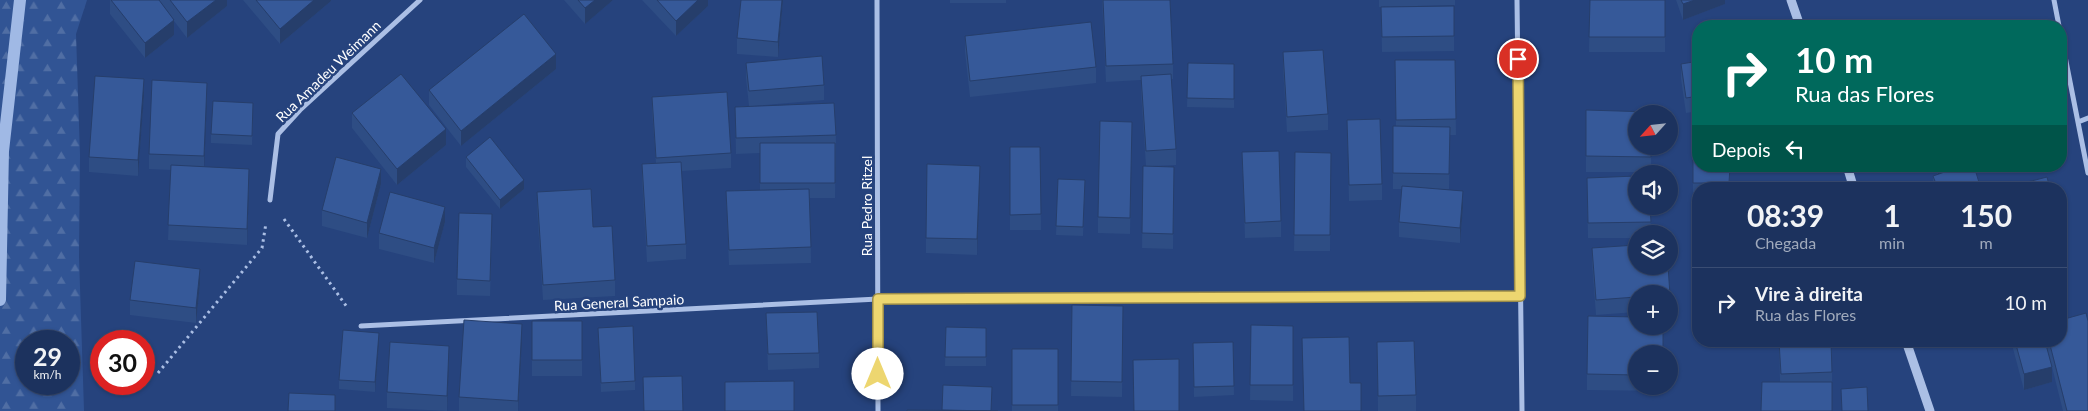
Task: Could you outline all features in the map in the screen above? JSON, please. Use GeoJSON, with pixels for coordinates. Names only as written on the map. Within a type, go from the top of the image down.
{"type":"FeatureCollection","features":[{"type":"Feature","properties":{"kind":"street","name":"Rua Amadeu Weimann"},"geometry":{"type":"LineString","coordinates":[[270,200],[278,134],[300,110],[420,0]]}},
{"type":"Feature","properties":{"kind":"street","name":"Rua Pedro Ritzel"},"geometry":{"type":"LineString","coordinates":[[877,0],[878,411]]}},
{"type":"Feature","properties":{"kind":"street"},"geometry":{"type":"LineString","coordinates":[[1518,0],[1522,411]]}},
{"type":"Feature","properties":{"kind":"street"},"geometry":{"type":"LineString","coordinates":[[1791,0],[1798,20]]}},
{"type":"Feature","properties":{"kind":"street"},"geometry":{"type":"LineString","coordinates":[[2054,0],[2058,20]]}},
{"type":"Feature","properties":{"kind":"street"},"geometry":{"type":"LineString","coordinates":[[2067,66],[2088,172]]}},
{"type":"Feature","properties":{"kind":"street"},"geometry":{"type":"LineString","coordinates":[[2078,122],[2088,118]]}},
{"type":"Feature","properties":{"kind":"street","name":"Rua General Sampaio"},"geometry":{"type":"LineString","coordinates":[[361,326],[878,299],[1520,296]]}},
{"type":"Feature","properties":{"kind":"street"},"geometry":{"type":"LineString","coordinates":[[1908,347],[1930,411]]}},
{"type":"Feature","properties":{"kind":"path"},"geometry":{"type":"LineString","coordinates":[[270,200],[361,326]]}},
{"type":"Feature","properties":{"kind":"path"},"geometry":{"type":"LineString","coordinates":[[158,373],[262,248],[270,200]]}},
{"type":"Feature","properties":{"kind":"green space"},"geometry":{"type":"Polygon","coordinates":[[[0,0],[87,0],[76,34],[80,155],[79,257],[84,411],[0,411],[0,0]]]}},
{"type":"Feature","properties":{"kind":"building"},"geometry":{"type":"Polygon","coordinates":[[[111,0],[159,0],[174,20],[145,43],[111,0]]]}},
{"type":"Feature","properties":{"kind":"building"},"geometry":{"type":"Polygon","coordinates":[[[170,0],[216,0],[187,22],[170,0]]]}},
{"type":"Feature","properties":{"kind":"building"},"geometry":{"type":"Polygon","coordinates":[[[256,0],[314,0],[280,29],[256,0]]]}},
{"type":"Feature","properties":{"kind":"building"},"geometry":{"type":"Polygon","coordinates":[[[578,0],[595,0],[585,8],[578,0]]]}},
{"type":"Feature","properties":{"kind":"building"},"geometry":{"type":"Polygon","coordinates":[[[657,0],[698,0],[676,21],[657,0]]]}},
{"type":"Feature","properties":{"kind":"building"},"geometry":{"type":"Polygon","coordinates":[[[741,0],[782,0],[778,42],[737,38],[741,0]]]}},
{"type":"Feature","properties":{"kind":"building"},"geometry":{"type":"Polygon","coordinates":[[[1103,0],[1170,0],[1173,64],[1106,66],[1103,0]]]}},
{"type":"Feature","properties":{"kind":"building"},"geometry":{"type":"Polygon","coordinates":[[[1590,0],[1665,0],[1665,37],[1589,37],[1590,0]]]}},
{"type":"Feature","properties":{"kind":"building"},"geometry":{"type":"Polygon","coordinates":[[[1681,0],[1695,0],[1683,4],[1681,0]]]}},
{"type":"Feature","properties":{"kind":"building"},"geometry":{"type":"Polygon","coordinates":[[[1454,6],[1454,36],[1382,37],[1381,7],[1454,6]]]}},
{"type":"Feature","properties":{"kind":"building"},"geometry":{"type":"Polygon","coordinates":[[[524,14],[556,54],[461,131],[429,90],[524,14]]]}},
{"type":"Feature","properties":{"kind":"building"},"geometry":{"type":"Polygon","coordinates":[[[1091,22],[1096,67],[970,81],[965,36],[1091,22]]]}},
{"type":"Feature","properties":{"kind":"building"},"geometry":{"type":"Polygon","coordinates":[[[1323,50],[1328,114],[1287,117],[1283,52],[1323,50]]]}},
{"type":"Feature","properties":{"kind":"building"},"geometry":{"type":"Polygon","coordinates":[[[822,56],[824,85],[749,91],[746,63],[822,56]]]}},
{"type":"Feature","properties":{"kind":"building"},"geometry":{"type":"Polygon","coordinates":[[[1395,60],[1455,60],[1456,119],[1396,120],[1395,60]]]}},
{"type":"Feature","properties":{"kind":"building"},"geometry":{"type":"Polygon","coordinates":[[[1692,62],[1692,97],[1686,98],[1681,64],[1692,62]]]}},
{"type":"Feature","properties":{"kind":"building"},"geometry":{"type":"Polygon","coordinates":[[[1188,63],[1234,64],[1234,99],[1187,98],[1188,63]]]}},
{"type":"Feature","properties":{"kind":"building"},"geometry":{"type":"Polygon","coordinates":[[[401,74],[446,129],[397,169],[352,113],[401,74]]]}},
{"type":"Feature","properties":{"kind":"building"},"geometry":{"type":"Polygon","coordinates":[[[1171,74],[1176,149],[1146,151],[1141,76],[1171,74]]]}},
{"type":"Feature","properties":{"kind":"building"},"geometry":{"type":"Polygon","coordinates":[[[95,76],[144,79],[138,160],[89,157],[95,76]]]}},
{"type":"Feature","properties":{"kind":"building"},"geometry":{"type":"Polygon","coordinates":[[[152,80],[207,83],[204,156],[149,154],[152,80]]]}},
{"type":"Feature","properties":{"kind":"building"},"geometry":{"type":"Polygon","coordinates":[[[727,92],[731,153],[656,158],[652,97],[727,92]]]}},
{"type":"Feature","properties":{"kind":"building"},"geometry":{"type":"Polygon","coordinates":[[[213,101],[253,103],[252,136],[211,134],[213,101]]]}},
{"type":"Feature","properties":{"kind":"building"},"geometry":{"type":"Polygon","coordinates":[[[834,103],[836,135],[736,138],[735,107],[834,103]]]}},
{"type":"Feature","properties":{"kind":"building"},"geometry":{"type":"Polygon","coordinates":[[[1586,110],[1628,111],[1628,155],[1651,155],[1651,157],[1586,156],[1586,110]]]}},
{"type":"Feature","properties":{"kind":"building"},"geometry":{"type":"Polygon","coordinates":[[[1380,119],[1382,184],[1349,185],[1347,120],[1380,119]]]}},
{"type":"Feature","properties":{"kind":"building"},"geometry":{"type":"Polygon","coordinates":[[[1100,121],[1132,122],[1130,218],[1098,217],[1100,121]]]}},
{"type":"Feature","properties":{"kind":"building"},"geometry":{"type":"Polygon","coordinates":[[[1393,126],[1450,127],[1449,174],[1393,173],[1393,126]]]}},
{"type":"Feature","properties":{"kind":"building"},"geometry":{"type":"Polygon","coordinates":[[[490,137],[524,180],[500,200],[466,157],[490,137]]]}},
{"type":"Feature","properties":{"kind":"building"},"geometry":{"type":"Polygon","coordinates":[[[760,143],[835,143],[835,183],[760,183],[760,143]]]}},
{"type":"Feature","properties":{"kind":"building"},"geometry":{"type":"Polygon","coordinates":[[[1010,147],[1040,147],[1041,214],[1010,215],[1010,147]]]}},
{"type":"Feature","properties":{"kind":"building"},"geometry":{"type":"Polygon","coordinates":[[[1279,151],[1281,221],[1245,223],[1242,152],[1279,151]]]}},
{"type":"Feature","properties":{"kind":"building"},"geometry":{"type":"Polygon","coordinates":[[[1295,152],[1331,153],[1330,235],[1294,235],[1295,152]]]}},
{"type":"Feature","properties":{"kind":"building"},"geometry":{"type":"Polygon","coordinates":[[[336,157],[381,169],[367,223],[322,210],[336,157]]]}},
{"type":"Feature","properties":{"kind":"building"},"geometry":{"type":"Polygon","coordinates":[[[681,162],[686,244],[647,246],[642,164],[681,162]]]}},
{"type":"Feature","properties":{"kind":"building"},"geometry":{"type":"Polygon","coordinates":[[[927,164],[980,166],[977,239],[926,238],[927,164]]]}},
{"type":"Feature","properties":{"kind":"building"},"geometry":{"type":"Polygon","coordinates":[[[171,165],[249,169],[247,229],[168,225],[171,165]]]}},
{"type":"Feature","properties":{"kind":"building"},"geometry":{"type":"Polygon","coordinates":[[[1143,166],[1174,167],[1173,234],[1142,233],[1143,166]]]}},
{"type":"Feature","properties":{"kind":"building"},"geometry":{"type":"Polygon","coordinates":[[[1693,172],[1730,172],[1729,182],[1693,182],[1693,172]]]}},
{"type":"Feature","properties":{"kind":"building"},"geometry":{"type":"Polygon","coordinates":[[[1945,172],[1976,172],[1979,182],[1935,182],[1933,176],[1945,172]]]}},
{"type":"Feature","properties":{"kind":"building"},"geometry":{"type":"Polygon","coordinates":[[[1628,176],[1628,215],[1651,215],[1651,222],[1588,223],[1587,178],[1628,176]]]}},
{"type":"Feature","properties":{"kind":"building"},"geometry":{"type":"Polygon","coordinates":[[[2047,177],[2048,182],[2028,182],[2047,177]]]}},
{"type":"Feature","properties":{"kind":"building"},"geometry":{"type":"Polygon","coordinates":[[[1058,179],[1085,180],[1083,227],[1056,226],[1058,179]]]}},
{"type":"Feature","properties":{"kind":"building"},"geometry":{"type":"Polygon","coordinates":[[[1402,186],[1463,191],[1460,228],[1399,222],[1402,186]]]}},
{"type":"Feature","properties":{"kind":"building"},"geometry":{"type":"Polygon","coordinates":[[[591,189],[593,227],[612,226],[615,280],[543,285],[537,192],[591,189]]]}},
{"type":"Feature","properties":{"kind":"building"},"geometry":{"type":"Polygon","coordinates":[[[809,189],[811,247],[729,250],[726,191],[809,189]]]}},
{"type":"Feature","properties":{"kind":"building"},"geometry":{"type":"Polygon","coordinates":[[[390,192],[445,207],[434,248],[379,233],[390,192]]]}},
{"type":"Feature","properties":{"kind":"building"},"geometry":{"type":"Polygon","coordinates":[[[459,213],[492,214],[490,281],[457,279],[459,213]]]}},
{"type":"Feature","properties":{"kind":"building"},"geometry":{"type":"Polygon","coordinates":[[[1628,246],[1628,275],[1669,275],[1669,285],[1628,285],[1628,298],[1596,300],[1592,248],[1628,246]]]}},
{"type":"Feature","properties":{"kind":"building"},"geometry":{"type":"Polygon","coordinates":[[[135,261],[200,269],[196,308],[130,300],[135,261]]]}},
{"type":"Feature","properties":{"kind":"building"},"geometry":{"type":"Polygon","coordinates":[[[1072,305],[1123,306],[1122,382],[1071,381],[1072,305]]]}},
{"type":"Feature","properties":{"kind":"building"},"geometry":{"type":"Polygon","coordinates":[[[817,312],[819,353],[768,354],[766,313],[817,312]]]}},
{"type":"Feature","properties":{"kind":"building"},"geometry":{"type":"Polygon","coordinates":[[[2086,313],[2088,321],[2088,411],[2067,411],[2051,347],[2067,347],[2067,318],[2086,313]]]}},
{"type":"Feature","properties":{"kind":"building"},"geometry":{"type":"Polygon","coordinates":[[[1588,316],[1628,317],[1628,335],[1663,335],[1663,345],[1628,345],[1628,375],[1587,374],[1588,316]]]}},
{"type":"Feature","properties":{"kind":"building"},"geometry":{"type":"Polygon","coordinates":[[[464,320],[522,324],[518,401],[459,397],[464,320]]]}},
{"type":"Feature","properties":{"kind":"building"},"geometry":{"type":"Polygon","coordinates":[[[532,321],[582,321],[582,360],[532,360],[532,321]]]}},
{"type":"Feature","properties":{"kind":"building"},"geometry":{"type":"Polygon","coordinates":[[[1251,325],[1293,326],[1293,385],[1250,385],[1251,325]]]}},
{"type":"Feature","properties":{"kind":"building"},"geometry":{"type":"Polygon","coordinates":[[[633,326],[635,381],[601,383],[598,328],[633,326]]]}},
{"type":"Feature","properties":{"kind":"building"},"geometry":{"type":"Polygon","coordinates":[[[946,327],[986,328],[986,357],[945,357],[946,327]]]}},
{"type":"Feature","properties":{"kind":"building"},"geometry":{"type":"Polygon","coordinates":[[[343,330],[379,333],[375,382],[339,380],[343,330]]]}},
{"type":"Feature","properties":{"kind":"building"},"geometry":{"type":"Polygon","coordinates":[[[1349,337],[1350,383],[1361,383],[1361,411],[1304,411],[1302,338],[1349,337]]]}},
{"type":"Feature","properties":{"kind":"building"},"geometry":{"type":"Polygon","coordinates":[[[1414,341],[1416,395],[1378,396],[1377,342],[1414,341]]]}},
{"type":"Feature","properties":{"kind":"building"},"geometry":{"type":"Polygon","coordinates":[[[390,342],[449,346],[447,396],[387,392],[390,342]]]}},
{"type":"Feature","properties":{"kind":"building"},"geometry":{"type":"Polygon","coordinates":[[[1233,342],[1234,386],[1194,387],[1193,343],[1233,342]]]}},
{"type":"Feature","properties":{"kind":"building"},"geometry":{"type":"Polygon","coordinates":[[[1779,347],[1831,347],[1832,372],[1781,374],[1779,347]]]}},
{"type":"Feature","properties":{"kind":"building"},"geometry":{"type":"Polygon","coordinates":[[[2017,347],[2047,347],[2052,367],[2024,374],[2017,347]]]}},
{"type":"Feature","properties":{"kind":"building"},"geometry":{"type":"Polygon","coordinates":[[[1012,349],[1058,349],[1058,405],[1012,405],[1012,349]]]}},
{"type":"Feature","properties":{"kind":"building"},"geometry":{"type":"Polygon","coordinates":[[[1179,359],[1179,411],[1134,411],[1133,360],[1179,359]]]}},
{"type":"Feature","properties":{"kind":"building"},"geometry":{"type":"Polygon","coordinates":[[[682,376],[683,411],[644,411],[643,377],[682,376]]]}},
{"type":"Feature","properties":{"kind":"building"},"geometry":{"type":"Polygon","coordinates":[[[794,381],[794,411],[725,411],[725,382],[794,381]]]}},
{"type":"Feature","properties":{"kind":"building"},"geometry":{"type":"Polygon","coordinates":[[[1762,382],[1832,382],[1832,411],[1761,411],[1762,382]]]}},
{"type":"Feature","properties":{"kind":"building"},"geometry":{"type":"Polygon","coordinates":[[[943,385],[992,387],[991,411],[942,410],[943,385]]]}},
{"type":"Feature","properties":{"kind":"building"},"geometry":{"type":"Polygon","coordinates":[[[1867,387],[1868,411],[1842,411],[1841,389],[1867,387]]]}},
{"type":"Feature","properties":{"kind":"building"},"geometry":{"type":"Polygon","coordinates":[[[289,393],[335,395],[335,411],[288,411],[289,393]]]}},
{"type":"Feature","properties":{"kind":"building"},"geometry":{"type":"Polygon","coordinates":[[[907,410],[998,411],[907,411],[907,410]]]}},
{"type":"Feature","properties":{"kind":"waterway"},"geometry":{"type":"LineString","coordinates":[[0,300],[3,151],[20,0]]}},
{"type":"Feature","properties":{"kind":"route"},"geometry":{"type":"LineString","coordinates":[[878,374],[878,299],[1520,296],[1518,59]]}}]}
